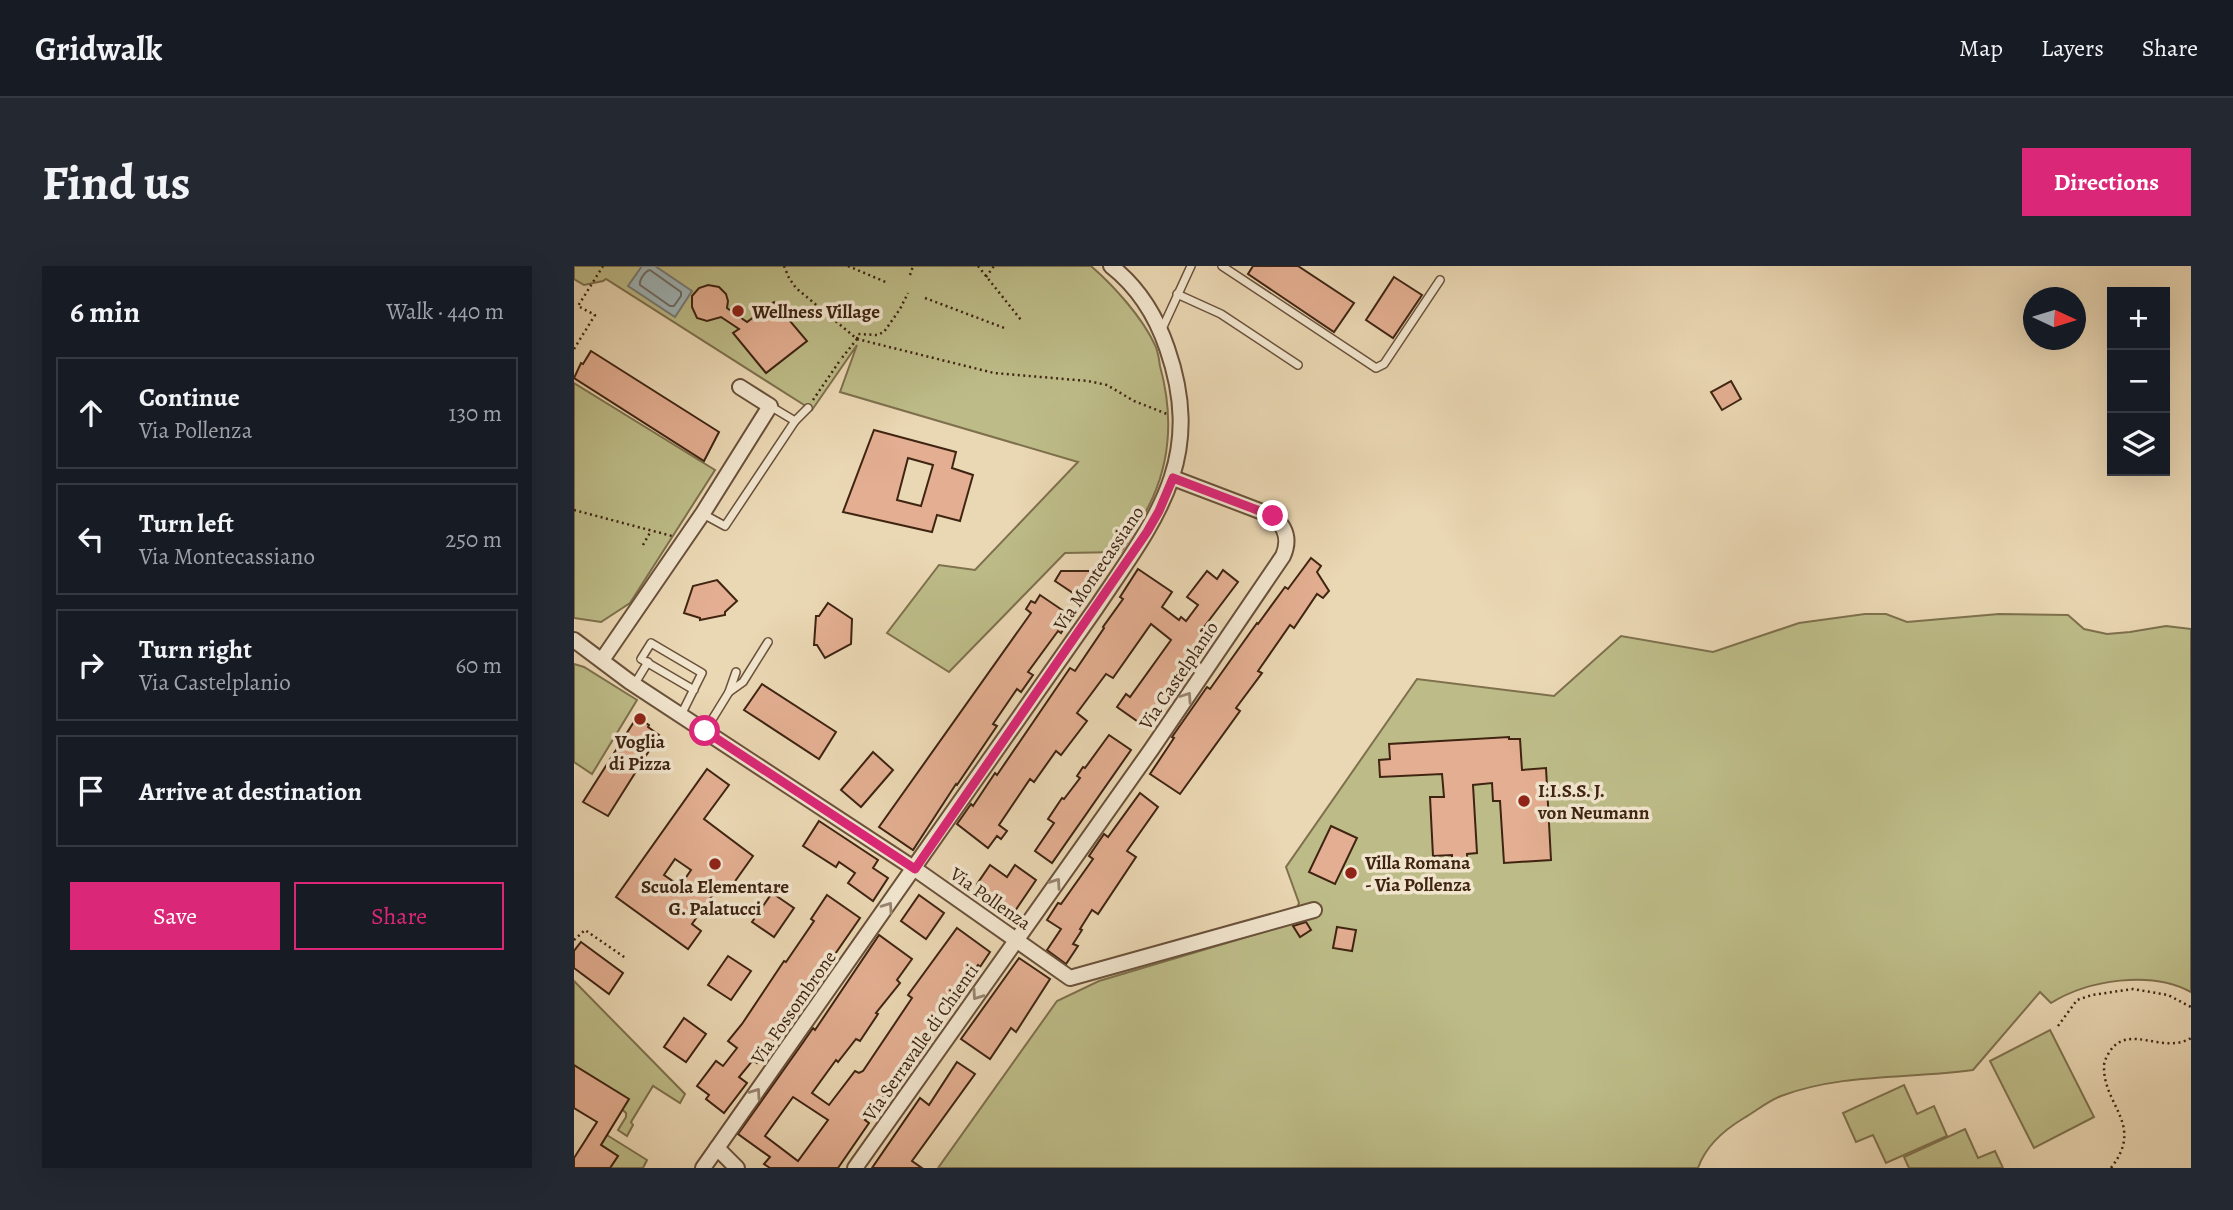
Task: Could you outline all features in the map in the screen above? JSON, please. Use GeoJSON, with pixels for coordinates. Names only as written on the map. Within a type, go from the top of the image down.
{"type":"FeatureCollection","features":[{"type":"Feature","properties":{"kind":"street","name":"Via Montecassiano"},"geometry":{"type":"LineString","coordinates":[[915,869],[1147,532],[1173,478],[1180,449],[1182,412],[1175,369],[1161,330],[1137,290],[1111,266]]}},
{"type":"Feature","properties":{"kind":"street"},"geometry":{"type":"LineString","coordinates":[[602,660],[703,513],[770,406],[740,387]]}},
{"type":"Feature","properties":{"kind":"street","name":"Via Castelplanio"},"geometry":{"type":"LineString","coordinates":[[1016,939],[1286,550],[1285,531],[1273,516],[1173,478]]}},
{"type":"Feature","properties":{"kind":"street","name":"Via Pollenza"},"geometry":{"type":"LineString","coordinates":[[574,640],[634,685],[915,869],[1070,978],[1314,910]]}},
{"type":"Feature","properties":{"kind":"street","name":"Via Fossombrone"},"geometry":{"type":"LineString","coordinates":[[704,1168],[915,869]]}},
{"type":"Feature","properties":{"kind":"street","name":"Via Serravalle di Chienti"},"geometry":{"type":"LineString","coordinates":[[855,1168],[1016,939]]}},
{"type":"Feature","properties":{"kind":"street"},"geometry":{"type":"LineString","coordinates":[[717,1148],[737,1168]]}},
{"type":"Feature","properties":{"kind":"lane"},"geometry":{"type":"LineString","coordinates":[[1161,330],[1191,266]]}},
{"type":"Feature","properties":{"kind":"lane"},"geometry":{"type":"LineString","coordinates":[[1222,266],[1376,368],[1384,364],[1440,280]]}},
{"type":"Feature","properties":{"kind":"lane"},"geometry":{"type":"LineString","coordinates":[[1177,294],[1221,314],[1298,365]]}},
{"type":"Feature","properties":{"kind":"lane"},"geometry":{"type":"LineString","coordinates":[[770,406],[794,421]]}},
{"type":"Feature","properties":{"kind":"lane"},"geometry":{"type":"LineString","coordinates":[[703,513],[725,526],[794,421],[808,408]]}},
{"type":"Feature","properties":{"kind":"lane"},"geometry":{"type":"LineString","coordinates":[[729,692],[743,682],[768,642]]}},
{"type":"Feature","properties":{"kind":"lane"},"geometry":{"type":"LineString","coordinates":[[681,716],[694,690],[702,673],[651,643],[641,659],[694,690]]}},
{"type":"Feature","properties":{"kind":"lane"},"geometry":{"type":"LineString","coordinates":[[634,685],[648,662]]}},
{"type":"Feature","properties":{"kind":"lane"},"geometry":{"type":"LineString","coordinates":[[705,731],[729,692],[736,672]]}},
{"type":"Feature","properties":{"kind":"path"},"geometry":{"type":"LineString","coordinates":[[574,349],[595,315],[578,306],[603,266]]}},
{"type":"Feature","properties":{"kind":"path"},"geometry":{"type":"LineString","coordinates":[[784,266],[796,288],[857,339],[994,373],[1107,385],[1134,401],[1171,415]]}},
{"type":"Feature","properties":{"kind":"path"},"geometry":{"type":"LineString","coordinates":[[848,266],[887,283]]}},
{"type":"Feature","properties":{"kind":"path"},"geometry":{"type":"LineString","coordinates":[[910,275],[913,266]]}},
{"type":"Feature","properties":{"kind":"path"},"geometry":{"type":"LineString","coordinates":[[978,266],[1021,320]]}},
{"type":"Feature","properties":{"kind":"path"},"geometry":{"type":"LineString","coordinates":[[986,276],[994,266]]}},
{"type":"Feature","properties":{"kind":"path"},"geometry":{"type":"LineString","coordinates":[[808,408],[858,334],[877,335],[887,330],[908,293]]}},
{"type":"Feature","properties":{"kind":"path"},"geometry":{"type":"LineString","coordinates":[[925,298],[1007,329]]}},
{"type":"Feature","properties":{"kind":"path"},"geometry":{"type":"LineString","coordinates":[[574,510],[675,537]]}},
{"type":"Feature","properties":{"kind":"path"},"geometry":{"type":"LineString","coordinates":[[643,545],[651,531]]}},
{"type":"Feature","properties":{"kind":"path"},"geometry":{"type":"LineString","coordinates":[[574,940],[575,934],[585,930],[627,959]]}},
{"type":"Feature","properties":{"kind":"path"},"geometry":{"type":"LineString","coordinates":[[2057,1026],[2077,1000],[2102,993],[2133,989],[2168,995],[2191,1007]]}},
{"type":"Feature","properties":{"kind":"path"},"geometry":{"type":"LineString","coordinates":[[2111,1168],[2122,1148],[2124,1123],[2106,1084],[2103,1063],[2112,1048],[2123,1039],[2142,1039],[2168,1045],[2191,1038]]}},
{"type":"Feature","properties":{"kind":"shaded area"},"geometry":{"type":"Polygon","coordinates":[[[574,266],[1091,266],[1135,313],[1157,350],[1167,399],[1168,432],[1164,465],[1153,497],[1121,552],[1065,553],[949,672],[887,633],[939,565],[975,570],[1078,462],[840,392],[857,345],[812,410],[606,279],[584,285],[574,279],[574,266]]]}},
{"type":"Feature","properties":{"kind":"shaded area"},"geometry":{"type":"Polygon","coordinates":[[[574,383],[715,470],[630,603],[601,622],[574,618],[574,383]]]}},
{"type":"Feature","properties":{"kind":"shaded area"},"geometry":{"type":"Polygon","coordinates":[[[1865,614],[1886,614],[1907,622],[1999,614],[2068,615],[2084,629],[2107,634],[2166,626],[2191,629],[2191,992],[2175,985],[2139,980],[2083,988],[2051,1003],[2040,992],[1973,1070],[1852,1080],[1781,1096],[1723,1133],[1706,1152],[1698,1168],[938,1168],[1057,1001],[1099,981],[1290,924],[1299,903],[1286,867],[1417,679],[1554,696],[1621,636],[1713,652],[1799,623],[1865,614]]]}},
{"type":"Feature","properties":{"kind":"shaded area"},"geometry":{"type":"Polygon","coordinates":[[[574,664],[584,667],[637,700],[592,774],[574,762],[574,664]]]}},
{"type":"Feature","properties":{"kind":"shaded area"},"geometry":{"type":"Polygon","coordinates":[[[574,981],[685,1094],[680,1103],[653,1086],[631,1122],[633,1125],[627,1136],[618,1130],[626,1113],[574,1065],[574,981]]]}},
{"type":"Feature","properties":{"kind":"shaded area"},"geometry":{"type":"Polygon","coordinates":[[[2050,1030],[2094,1117],[2034,1148],[1990,1061],[2050,1030]]]}},
{"type":"Feature","properties":{"kind":"shaded area"},"geometry":{"type":"Polygon","coordinates":[[[1904,1085],[1917,1114],[1934,1106],[1947,1136],[1886,1163],[1873,1135],[1856,1142],[1843,1113],[1904,1085]]]}},
{"type":"Feature","properties":{"kind":"shaded area"},"geometry":{"type":"Polygon","coordinates":[[[594,1127],[647,1160],[643,1168],[610,1168],[618,1156],[588,1136],[594,1127]]]}},
{"type":"Feature","properties":{"kind":"shaded area"},"geometry":{"type":"Polygon","coordinates":[[[1965,1129],[1978,1158],[1995,1151],[2003,1168],[1909,1168],[1904,1157],[1965,1129]]]}},
{"type":"Feature","properties":{"kind":"water"},"geometry":{"type":"Polygon","coordinates":[[[642,266],[655,266],[692,291],[675,317],[628,286],[642,266]]]}},
{"type":"Feature","properties":{"kind":"building"},"geometry":{"type":"Polygon","coordinates":[[[1253,266],[1298,266],[1354,303],[1334,332],[1248,274],[1253,266]]]}},
{"type":"Feature","properties":{"kind":"building"},"geometry":{"type":"Polygon","coordinates":[[[1394,277],[1422,295],[1393,338],[1366,320],[1394,277]]]}},
{"type":"Feature","properties":{"kind":"building"},"geometry":{"type":"Polygon","coordinates":[[[708,285],[719,287],[726,294],[727,308],[747,322],[774,302],[807,341],[766,373],[733,333],[739,329],[721,317],[707,321],[697,318],[692,307],[692,296],[699,288],[708,285]]]}},
{"type":"Feature","properties":{"kind":"building"},"geometry":{"type":"Polygon","coordinates":[[[591,351],[719,432],[704,461],[574,378],[591,351]]]}},
{"type":"Feature","properties":{"kind":"building"},"geometry":{"type":"Polygon","coordinates":[[[1731,381],[1741,399],[1722,410],[1711,392],[1731,381]]]}},
{"type":"Feature","properties":{"kind":"building"},"geometry":{"type":"Polygon","coordinates":[[[874,430],[956,452],[952,468],[973,475],[960,521],[937,515],[932,532],[843,512],[874,430]],[[908,458],[897,500],[921,506],[933,465],[908,458]]]}},
{"type":"Feature","properties":{"kind":"building"},"geometry":{"type":"Polygon","coordinates":[[[1311,558],[1321,566],[1317,572],[1329,591],[1323,598],[1317,594],[1294,628],[1290,625],[1258,671],[1262,673],[1236,708],[1240,711],[1180,794],[1150,774],[1207,687],[1210,689],[1257,623],[1285,587],[1288,589],[1311,558]]]}},
{"type":"Feature","properties":{"kind":"building"},"geometry":{"type":"Polygon","coordinates":[[[1138,569],[1172,592],[1162,607],[1179,620],[1181,617],[1186,621],[1198,605],[1187,597],[1207,571],[1217,579],[1223,570],[1238,582],[1201,631],[1211,639],[1167,704],[1165,702],[1147,728],[1117,707],[1126,694],[1130,697],[1171,640],[1151,624],[1113,678],[1106,674],[1077,713],[1087,721],[1061,755],[1056,751],[1034,782],[1030,779],[999,825],[1007,831],[1001,839],[997,836],[988,848],[957,824],[995,773],[997,775],[1070,668],[1075,671],[1123,599],[1120,597],[1138,569]]]}},
{"type":"Feature","properties":{"kind":"building"},"geometry":{"type":"Polygon","coordinates":[[[1061,571],[1105,571],[1085,601],[1055,581],[1061,571]]]}},
{"type":"Feature","properties":{"kind":"building"},"geometry":{"type":"Polygon","coordinates":[[[717,580],[737,601],[725,615],[700,620],[684,613],[693,586],[717,580]]]}},
{"type":"Feature","properties":{"kind":"building"},"geometry":{"type":"Polygon","coordinates":[[[1040,595],[1071,616],[1061,633],[1058,631],[1028,672],[1033,675],[1021,692],[1017,689],[993,724],[997,726],[913,850],[879,827],[1031,613],[1026,609],[1031,601],[1035,603],[1040,595]]]}},
{"type":"Feature","properties":{"kind":"building"},"geometry":{"type":"Polygon","coordinates":[[[828,603],[852,619],[851,644],[825,658],[817,645],[814,645],[816,616],[819,616],[828,603]]]}},
{"type":"Feature","properties":{"kind":"building"},"geometry":{"type":"Polygon","coordinates":[[[762,684],[836,732],[819,759],[744,710],[762,684]]]}},
{"type":"Feature","properties":{"kind":"building"},"geometry":{"type":"Polygon","coordinates":[[[637,717],[659,735],[608,816],[583,802],[637,717]]]}},
{"type":"Feature","properties":{"kind":"building"},"geometry":{"type":"Polygon","coordinates":[[[1109,735],[1131,750],[1052,863],[1035,851],[1054,823],[1048,819],[1080,778],[1077,776],[1083,767],[1085,768],[1109,735]]]}},
{"type":"Feature","properties":{"kind":"building","name":"I.I.S.S. J. von Neumann"},"geometry":{"type":"Polygon","coordinates":[[[1509,737],[1520,739],[1522,770],[1546,768],[1551,860],[1504,863],[1500,801],[1493,801],[1492,783],[1473,785],[1477,853],[1467,854],[1467,864],[1452,865],[1452,855],[1433,856],[1430,797],[1444,797],[1442,774],[1380,777],[1379,760],[1390,759],[1389,744],[1509,737]]]}},
{"type":"Feature","properties":{"kind":"building"},"geometry":{"type":"Polygon","coordinates":[[[873,752],[893,770],[861,807],[841,790],[873,752]]]}},
{"type":"Feature","properties":{"kind":"building","name":"Scuola Elementare G. Palatucci"},"geometry":{"type":"Polygon","coordinates":[[[707,769],[729,785],[704,819],[753,856],[728,891],[720,885],[692,924],[701,931],[688,949],[616,897],[707,769]],[[675,859],[664,875],[680,886],[691,870],[675,859]]]}},
{"type":"Feature","properties":{"kind":"building"},"geometry":{"type":"Polygon","coordinates":[[[1140,793],[1158,807],[1127,851],[1136,857],[1098,914],[1092,910],[1073,944],[1078,946],[1066,964],[1047,950],[1061,929],[1047,920],[1093,859],[1089,856],[1104,834],[1108,837],[1140,793]]]}},
{"type":"Feature","properties":{"kind":"building"},"geometry":{"type":"Polygon","coordinates":[[[819,821],[878,860],[873,868],[888,878],[873,901],[848,883],[855,873],[839,862],[836,867],[803,846],[819,821]]]}},
{"type":"Feature","properties":{"kind":"building"},"geometry":{"type":"Polygon","coordinates":[[[1331,826],[1357,838],[1335,884],[1309,872],[1331,826]]]}},
{"type":"Feature","properties":{"kind":"building"},"geometry":{"type":"Polygon","coordinates":[[[990,865],[1007,877],[1015,865],[1036,880],[1015,911],[977,884],[990,865]]]}},
{"type":"Feature","properties":{"kind":"building"},"geometry":{"type":"Polygon","coordinates":[[[772,893],[794,908],[774,937],[752,922],[772,893]]]}},
{"type":"Feature","properties":{"kind":"building"},"geometry":{"type":"Polygon","coordinates":[[[827,895],[860,918],[779,1035],[757,1063],[753,1060],[739,1077],[747,1083],[724,1113],[706,1099],[709,1095],[697,1086],[716,1061],[723,1066],[737,1048],[728,1041],[814,921],[811,919],[827,895]]]}},
{"type":"Feature","properties":{"kind":"building"},"geometry":{"type":"Polygon","coordinates":[[[919,895],[944,913],[926,939],[901,921],[919,895]]]}},
{"type":"Feature","properties":{"kind":"building"},"geometry":{"type":"Polygon","coordinates":[[[1306,922],[1311,930],[1300,937],[1293,926],[1306,922]]]}},
{"type":"Feature","properties":{"kind":"building"},"geometry":{"type":"Polygon","coordinates":[[[1337,927],[1356,930],[1352,951],[1333,948],[1337,927]]]}},
{"type":"Feature","properties":{"kind":"building"},"geometry":{"type":"Polygon","coordinates":[[[957,928],[990,952],[950,1004],[952,1006],[936,1031],[901,1079],[898,1077],[865,1120],[869,1123],[838,1168],[770,1168],[764,1164],[770,1157],[738,1134],[813,1028],[815,1030],[879,935],[912,959],[897,980],[900,983],[876,1013],[878,1014],[860,1041],[856,1039],[838,1062],[836,1060],[812,1093],[829,1105],[855,1071],[863,1071],[912,998],[908,995],[957,928]],[[793,1097],[765,1136],[798,1161],[828,1120],[793,1097]]]}},
{"type":"Feature","properties":{"kind":"building"},"geometry":{"type":"Polygon","coordinates":[[[581,942],[623,973],[609,994],[574,968],[574,951],[581,942]]]}},
{"type":"Feature","properties":{"kind":"building"},"geometry":{"type":"Polygon","coordinates":[[[728,956],[751,971],[731,1000],[708,985],[728,956]]]}},
{"type":"Feature","properties":{"kind":"building"},"geometry":{"type":"Polygon","coordinates":[[[1019,958],[1050,979],[1016,1032],[1011,1028],[990,1059],[961,1039],[1019,958]]]}},
{"type":"Feature","properties":{"kind":"building"},"geometry":{"type":"Polygon","coordinates":[[[684,1018],[706,1034],[686,1062],[664,1047],[684,1018]]]}},
{"type":"Feature","properties":{"kind":"building"},"geometry":{"type":"Polygon","coordinates":[[[957,1062],[975,1074],[912,1161],[922,1168],[872,1168],[920,1098],[929,1105],[957,1062]]]}},
{"type":"Feature","properties":{"kind":"building"},"geometry":{"type":"Polygon","coordinates":[[[574,1065],[629,1099],[601,1145],[618,1156],[610,1168],[574,1168],[574,1158],[597,1122],[574,1108],[574,1065]]]}},
{"type":"Feature","properties":{"kind":"place","name":"Wellness Village"},"geometry":{"type":"Point","coordinates":[738,311]}},
{"type":"Feature","properties":{"kind":"place","name":"Voglia di Pizza"},"geometry":{"type":"Point","coordinates":[640,719]}},
{"type":"Feature","properties":{"kind":"place","name":"I.I.S.S. J. von Neumann"},"geometry":{"type":"Point","coordinates":[1524,801]}},
{"type":"Feature","properties":{"kind":"place","name":"Scuola Elementare G. Palatucci"},"geometry":{"type":"Point","coordinates":[715,864]}},
{"type":"Feature","properties":{"kind":"place","name":"Villa Romana - Via Pollenza"},"geometry":{"type":"Point","coordinates":[1351,873]}},
{"type":"Feature","properties":{"kind":"route"},"geometry":{"type":"LineString","coordinates":[[705,731],[915,869],[1147,532],[1173,478],[1273,516]]}}]}
